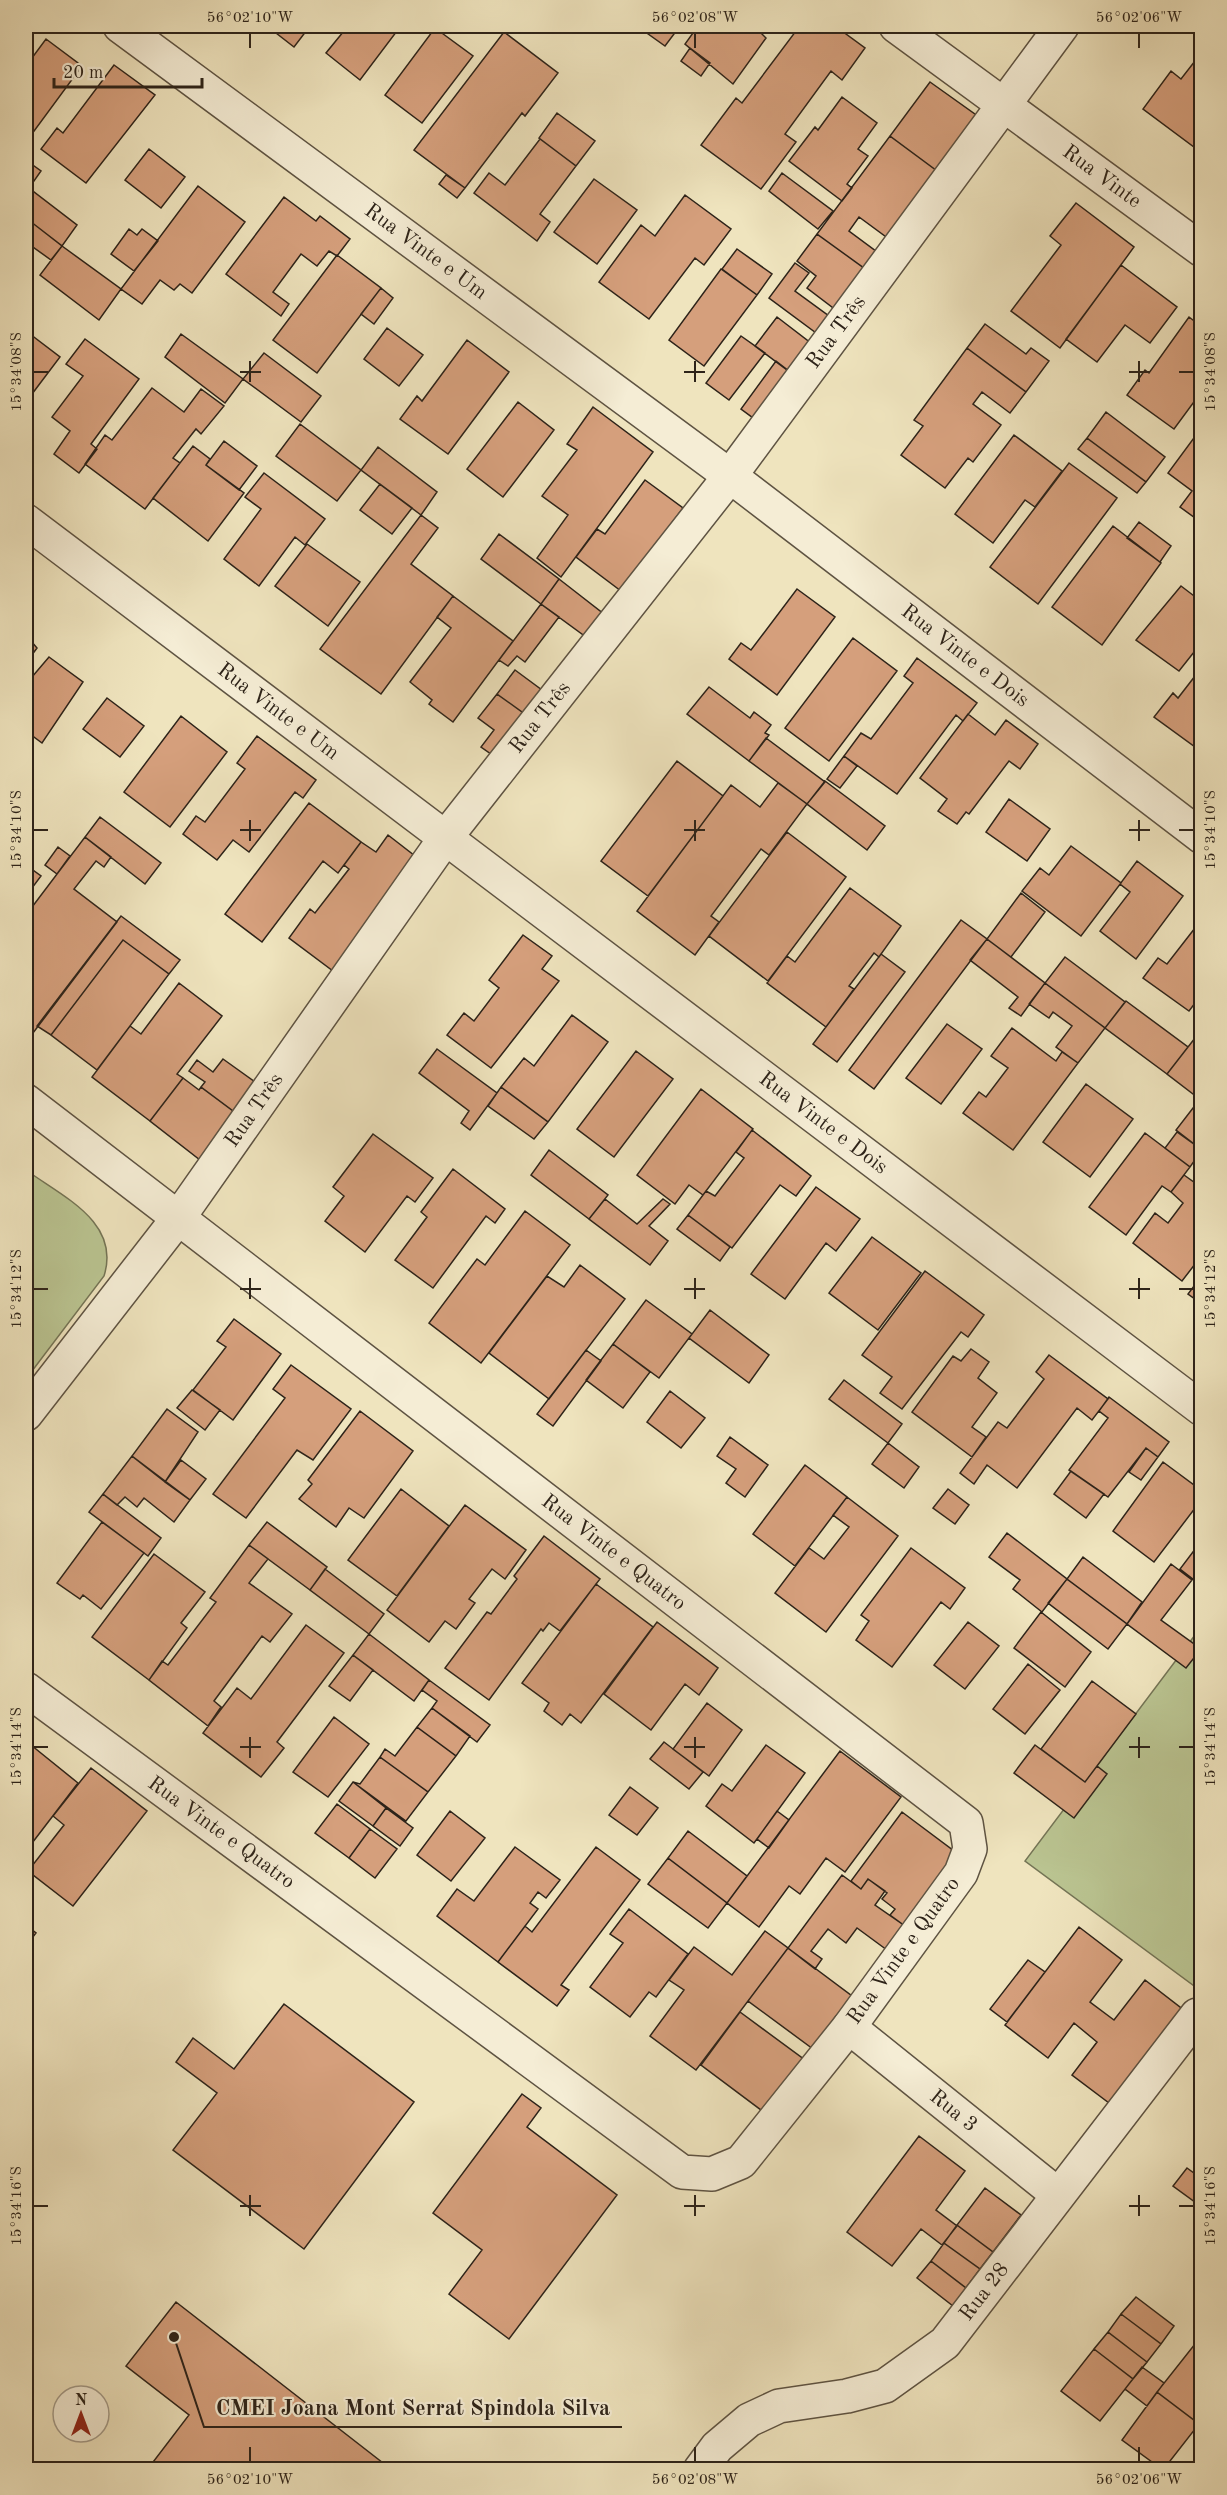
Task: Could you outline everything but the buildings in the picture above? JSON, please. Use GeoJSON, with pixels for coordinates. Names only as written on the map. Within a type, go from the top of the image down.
{"type":"FeatureCollection","features":[{"type":"Feature","properties":{"kind":"street","name":"Rua Vinte e Um"},"geometry":{"type":"LineString","coordinates":[[120,26],[730,476]]}},
{"type":"Feature","properties":{"kind":"street","name":"Rua Vinte"},"geometry":{"type":"LineString","coordinates":[[896,26],[1202,250]]}},
{"type":"Feature","properties":{"kind":"street","name":"Rua Três"},"geometry":{"type":"LineString","coordinates":[[26,1414],[179,1217],[446,837],[730,476],[1062,26]]}},
{"type":"Feature","properties":{"kind":"street","name":"Rua Vinte e Dois"},"geometry":{"type":"LineString","coordinates":[[730,476],[1202,837]]}},
{"type":"Feature","properties":{"kind":"street","name":"Rua Vinte e Um"},"geometry":{"type":"LineString","coordinates":[[26,521],[446,837]]}},
{"type":"Feature","properties":{"kind":"street","name":"Rua Vinte e Dois"},"geometry":{"type":"LineString","coordinates":[[446,837],[1202,1409]]}},
{"type":"Feature","properties":{"kind":"street","name":"Rua Vinte e Quatro"},"geometry":{"type":"LineString","coordinates":[[26,1101],[966,1823],[970,1849],[961,1873],[849,2027],[741,2162],[712,2174],[682,2172],[26,1689]]}},
{"type":"Feature","properties":{"kind":"street","name":"Rua 28"},"geometry":{"type":"LineString","coordinates":[[700,2469],[717,2447],[749,2420],[779,2406],[847,2396],[885,2386],[915,2367],[945,2343],[1057,2194],[1197,2015]]}},
{"type":"Feature","properties":{"kind":"street","name":"Rua 3"},"geometry":{"type":"LineString","coordinates":[[849,2027],[1057,2194]]}},
{"type":"Feature","properties":{"kind":"green space"},"geometry":{"type":"Polygon","coordinates":[[[26,1170],[85,1213],[97,1226],[104,1240],[107,1257],[104,1276],[26,1379],[26,1170]]]}},
{"type":"Feature","properties":{"kind":"green space"},"geometry":{"type":"Polygon","coordinates":[[[1201,1627],[1201,1991],[1025,1861],[1201,1627]]]}},
{"type":"Feature","properties":{"kind":"place","name":"CMEI Joana Mont Serrat Spindola Silva"},"geometry":{"type":"Point","coordinates":[174,2337]}}]}
